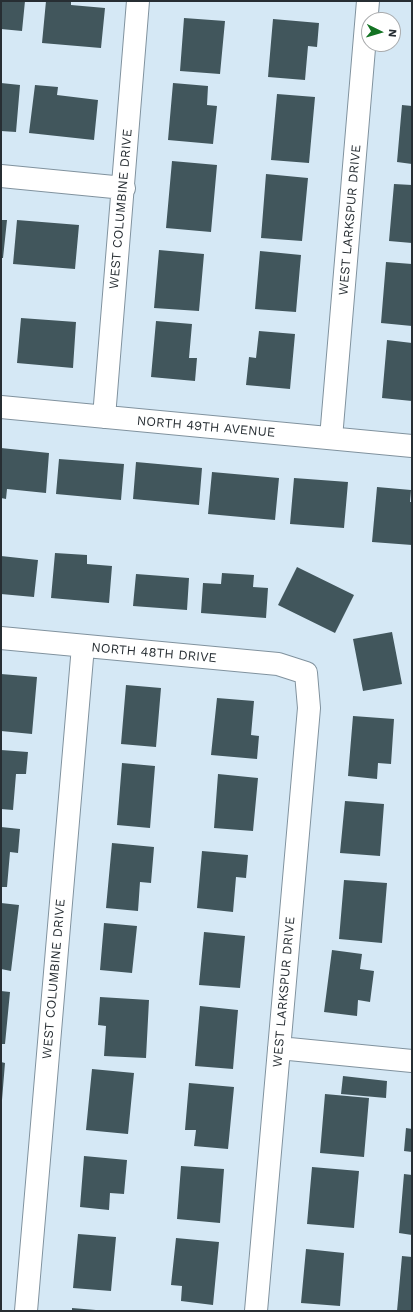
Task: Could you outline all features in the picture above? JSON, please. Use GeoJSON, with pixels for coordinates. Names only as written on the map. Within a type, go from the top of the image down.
{"type":"FeatureCollection","features":[{"type":"Feature","properties":{"kind":"street","name":"WEST COLUMBINE DRIVE"},"geometry":{"type":"LineString","coordinates":[[104,417],[124,188],[138,1]]}},
{"type":"Feature","properties":{"kind":"street","name":"WEST LARKSPUR DRIVE"},"geometry":{"type":"LineString","coordinates":[[331,438],[368,1]]}},
{"type":"Feature","properties":{"kind":"street"},"geometry":{"type":"LineString","coordinates":[[1,176],[124,188]]}},
{"type":"Feature","properties":{"kind":"street","name":"NORTH 49TH AVENUE"},"geometry":{"type":"LineString","coordinates":[[1,407],[412,446]]}},
{"type":"Feature","properties":{"kind":"street","name":"NORTH 48TH DRIVE"},"geometry":{"type":"LineString","coordinates":[[1,638],[278,664],[306,673]]}},
{"type":"Feature","properties":{"kind":"street","name":"WEST COLUMBINE DRIVE"},"geometry":{"type":"LineString","coordinates":[[26,1311],[83,646]]}},
{"type":"Feature","properties":{"kind":"street","name":"WEST LARKSPUR DRIVE"},"geometry":{"type":"LineString","coordinates":[[256,1311],[309,708],[306,673]]}},
{"type":"Feature","properties":{"kind":"street"},"geometry":{"type":"LineString","coordinates":[[279,1048],[412,1061]]}},
{"type":"Feature","properties":{"kind":"building"},"geometry":{"type":"Polygon","coordinates":[[[1,1],[25,1],[22,31],[1,29],[1,1]]]}},
{"type":"Feature","properties":{"kind":"building"},"geometry":{"type":"Polygon","coordinates":[[[46,1],[71,1],[71,5],[105,8],[101,48],[42,43],[46,1]]]}},
{"type":"Feature","properties":{"kind":"building"},"geometry":{"type":"Polygon","coordinates":[[[184,18],[225,21],[220,74],[180,71],[184,18]]]}},
{"type":"Feature","properties":{"kind":"building"},"geometry":{"type":"Polygon","coordinates":[[[273,19],[319,23],[317,47],[308,46],[305,80],[268,77],[273,19]]]}},
{"type":"Feature","properties":{"kind":"building"},"geometry":{"type":"Polygon","coordinates":[[[1,83],[20,85],[16,132],[1,131],[1,83]]]}},
{"type":"Feature","properties":{"kind":"building"},"geometry":{"type":"Polygon","coordinates":[[[173,83],[208,86],[207,105],[217,106],[213,144],[168,140],[173,83]]]}},
{"type":"Feature","properties":{"kind":"building"},"geometry":{"type":"Polygon","coordinates":[[[35,85],[58,87],[57,95],[98,100],[94,140],[29,133],[35,85]]]}},
{"type":"Feature","properties":{"kind":"building"},"geometry":{"type":"Polygon","coordinates":[[[277,94],[315,97],[309,163],[271,160],[277,94]]]}},
{"type":"Feature","properties":{"kind":"building"},"geometry":{"type":"Polygon","coordinates":[[[402,105],[412,106],[412,164],[397,162],[402,105]]]}},
{"type":"Feature","properties":{"kind":"building"},"geometry":{"type":"Polygon","coordinates":[[[172,161],[217,165],[211,232],[166,228],[172,161]]]}},
{"type":"Feature","properties":{"kind":"building"},"geometry":{"type":"Polygon","coordinates":[[[266,174],[308,178],[302,241],[261,238],[266,174]]]}},
{"type":"Feature","properties":{"kind":"building"},"geometry":{"type":"Polygon","coordinates":[[[394,184],[412,185],[412,243],[389,241],[394,184]]]}},
{"type":"Feature","properties":{"kind":"building"},"geometry":{"type":"Polygon","coordinates":[[[1,220],[7,220],[3,258],[1,258],[1,220]]]}},
{"type":"Feature","properties":{"kind":"building"},"geometry":{"type":"Polygon","coordinates":[[[17,220],[79,225],[75,269],[13,264],[17,220]]]}},
{"type":"Feature","properties":{"kind":"building"},"geometry":{"type":"Polygon","coordinates":[[[159,250],[204,254],[199,311],[154,308],[159,250]]]}},
{"type":"Feature","properties":{"kind":"building"},"geometry":{"type":"Polygon","coordinates":[[[260,251],[301,255],[296,312],[255,309],[260,251]]]}},
{"type":"Feature","properties":{"kind":"building"},"geometry":{"type":"Polygon","coordinates":[[[386,262],[412,264],[412,326],[381,323],[386,262]]]}},
{"type":"Feature","properties":{"kind":"building"},"geometry":{"type":"Polygon","coordinates":[[[21,318],[76,322],[73,368],[17,363],[21,318]]]}},
{"type":"Feature","properties":{"kind":"building"},"geometry":{"type":"Polygon","coordinates":[[[156,321],[192,324],[189,358],[197,358],[195,381],[151,377],[156,321]]]}},
{"type":"Feature","properties":{"kind":"building"},"geometry":{"type":"Polygon","coordinates":[[[259,331],[295,334],[290,389],[246,385],[249,357],[256,358],[259,331]]]}},
{"type":"Feature","properties":{"kind":"building"},"geometry":{"type":"Polygon","coordinates":[[[387,340],[412,343],[412,401],[382,398],[387,340]]]}},
{"type":"Feature","properties":{"kind":"building"},"geometry":{"type":"Polygon","coordinates":[[[1,448],[49,453],[46,493],[7,489],[6,499],[1,498],[1,448]]]}},
{"type":"Feature","properties":{"kind":"building"},"geometry":{"type":"Polygon","coordinates":[[[59,459],[124,464],[121,500],[56,494],[59,459]]]}},
{"type":"Feature","properties":{"kind":"building"},"geometry":{"type":"Polygon","coordinates":[[[136,462],[202,468],[199,505],[133,499],[136,462]]]}},
{"type":"Feature","properties":{"kind":"building"},"geometry":{"type":"Polygon","coordinates":[[[212,472],[279,478],[275,520],[208,514],[212,472]]]}},
{"type":"Feature","properties":{"kind":"building"},"geometry":{"type":"Polygon","coordinates":[[[294,478],[348,482],[344,528],[290,524],[294,478]]]}},
{"type":"Feature","properties":{"kind":"building"},"geometry":{"type":"Polygon","coordinates":[[[377,487],[411,490],[410,502],[412,502],[412,545],[372,542],[377,487]]]}},
{"type":"Feature","properties":{"kind":"building"},"geometry":{"type":"Polygon","coordinates":[[[55,553],[87,555],[87,564],[112,566],[109,603],[51,598],[55,553]]]}},
{"type":"Feature","properties":{"kind":"building"},"geometry":{"type":"Polygon","coordinates":[[[1,556],[38,560],[34,597],[1,594],[1,556]]]}},
{"type":"Feature","properties":{"kind":"building"},"geometry":{"type":"Polygon","coordinates":[[[297,567],[354,595],[335,633],[278,605],[297,567]]]}},
{"type":"Feature","properties":{"kind":"building"},"geometry":{"type":"Polygon","coordinates":[[[222,573],[254,575],[253,587],[268,588],[266,618],[201,613],[203,583],[221,584],[222,573]]]}},
{"type":"Feature","properties":{"kind":"building"},"geometry":{"type":"Polygon","coordinates":[[[136,574],[189,578],[187,610],[133,606],[136,574]]]}},
{"type":"Feature","properties":{"kind":"building"},"geometry":{"type":"Polygon","coordinates":[[[392,632],[402,684],[363,691],[353,639],[392,632]]]}},
{"type":"Feature","properties":{"kind":"building"},"geometry":{"type":"Polygon","coordinates":[[[1,674],[37,677],[32,734],[1,731],[1,674]]]}},
{"type":"Feature","properties":{"kind":"building"},"geometry":{"type":"Polygon","coordinates":[[[126,685],[161,688],[156,747],[121,744],[126,685]]]}},
{"type":"Feature","properties":{"kind":"building"},"geometry":{"type":"Polygon","coordinates":[[[217,698],[254,701],[251,735],[259,736],[257,759],[211,755],[217,698]]]}},
{"type":"Feature","properties":{"kind":"building"},"geometry":{"type":"Polygon","coordinates":[[[353,716],[394,719],[391,764],[378,763],[377,779],[348,776],[353,716]]]}},
{"type":"Feature","properties":{"kind":"building"},"geometry":{"type":"Polygon","coordinates":[[[1,750],[28,752],[26,774],[16,774],[13,810],[1,809],[1,750]]]}},
{"type":"Feature","properties":{"kind":"building"},"geometry":{"type":"Polygon","coordinates":[[[122,763],[155,766],[150,828],[117,825],[122,763]]]}},
{"type":"Feature","properties":{"kind":"building"},"geometry":{"type":"Polygon","coordinates":[[[218,774],[258,778],[253,831],[214,828],[218,774]]]}},
{"type":"Feature","properties":{"kind":"building"},"geometry":{"type":"Polygon","coordinates":[[[345,801],[384,804],[380,856],[340,853],[345,801]]]}},
{"type":"Feature","properties":{"kind":"building"},"geometry":{"type":"Polygon","coordinates":[[[1,827],[20,829],[18,853],[10,852],[7,887],[1,887],[1,827]]]}},
{"type":"Feature","properties":{"kind":"building"},"geometry":{"type":"Polygon","coordinates":[[[112,843],[154,847],[151,883],[140,882],[138,911],[106,908],[112,843]]]}},
{"type":"Feature","properties":{"kind":"building"},"geometry":{"type":"Polygon","coordinates":[[[202,851],[248,855],[246,878],[236,877],[233,912],[197,908],[202,851]]]}},
{"type":"Feature","properties":{"kind":"building"},"geometry":{"type":"Polygon","coordinates":[[[344,880],[387,883],[382,943],[339,939],[344,880]]]}},
{"type":"Feature","properties":{"kind":"building"},"geometry":{"type":"Polygon","coordinates":[[[1,903],[19,905],[11,971],[1,969],[1,903]]]}},
{"type":"Feature","properties":{"kind":"building"},"geometry":{"type":"Polygon","coordinates":[[[104,923],[137,926],[132,973],[100,970],[104,923]]]}},
{"type":"Feature","properties":{"kind":"building"},"geometry":{"type":"Polygon","coordinates":[[[204,932],[245,936],[240,988],[199,985],[204,932]]]}},
{"type":"Feature","properties":{"kind":"building"},"geometry":{"type":"Polygon","coordinates":[[[332,950],[362,954],[360,969],[374,971],[370,1002],[358,1000],[357,1016],[324,1012],[332,950]]]}},
{"type":"Feature","properties":{"kind":"building"},"geometry":{"type":"Polygon","coordinates":[[[1,991],[10,992],[5,1044],[1,1044],[1,991]]]}},
{"type":"Feature","properties":{"kind":"building"},"geometry":{"type":"Polygon","coordinates":[[[100,997],[149,1000],[146,1058],[104,1056],[106,1026],[98,1025],[100,997]]]}},
{"type":"Feature","properties":{"kind":"building"},"geometry":{"type":"Polygon","coordinates":[[[200,1006],[238,1010],[233,1069],[195,1066],[200,1006]]]}},
{"type":"Feature","properties":{"kind":"building"},"geometry":{"type":"Polygon","coordinates":[[[1,1062],[5,1063],[2,1100],[1,1100],[1,1062]]]}},
{"type":"Feature","properties":{"kind":"building"},"geometry":{"type":"Polygon","coordinates":[[[92,1069],[134,1073],[128,1134],[86,1130],[92,1069]]]}},
{"type":"Feature","properties":{"kind":"building"},"geometry":{"type":"Polygon","coordinates":[[[343,1076],[387,1081],[386,1098],[341,1094],[343,1076]]]}},
{"type":"Feature","properties":{"kind":"building"},"geometry":{"type":"Polygon","coordinates":[[[189,1083],[234,1087],[228,1149],[194,1146],[196,1130],[185,1130],[189,1083]]]}},
{"type":"Feature","properties":{"kind":"building"},"geometry":{"type":"Polygon","coordinates":[[[325,1094],[369,1098],[364,1157],[320,1153],[325,1094]]]}},
{"type":"Feature","properties":{"kind":"building"},"geometry":{"type":"Polygon","coordinates":[[[406,1128],[412,1129],[412,1152],[404,1151],[406,1128]]]}},
{"type":"Feature","properties":{"kind":"building"},"geometry":{"type":"Polygon","coordinates":[[[84,1156],[127,1160],[124,1194],[110,1193],[109,1210],[80,1207],[84,1156]]]}},
{"type":"Feature","properties":{"kind":"building"},"geometry":{"type":"Polygon","coordinates":[[[181,1166],[224,1169],[220,1223],[177,1219],[181,1166]]]}},
{"type":"Feature","properties":{"kind":"building"},"geometry":{"type":"Polygon","coordinates":[[[312,1167],[359,1171],[354,1228],[307,1224],[312,1167]]]}},
{"type":"Feature","properties":{"kind":"building"},"geometry":{"type":"Polygon","coordinates":[[[404,1174],[412,1175],[412,1235],[399,1233],[404,1174]]]}},
{"type":"Feature","properties":{"kind":"building"},"geometry":{"type":"Polygon","coordinates":[[[78,1234],[116,1237],[111,1291],[73,1288],[78,1234]]]}},
{"type":"Feature","properties":{"kind":"building"},"geometry":{"type":"Polygon","coordinates":[[[176,1238],[219,1242],[213,1305],[181,1301],[182,1286],[171,1285],[176,1238]]]}},
{"type":"Feature","properties":{"kind":"building"},"geometry":{"type":"Polygon","coordinates":[[[306,1249],[344,1253],[340,1306],[301,1303],[306,1249]]]}},
{"type":"Feature","properties":{"kind":"building"},"geometry":{"type":"Polygon","coordinates":[[[402,1256],[412,1257],[412,1311],[397,1311],[402,1256]]]}},
{"type":"Feature","properties":{"kind":"building"},"geometry":{"type":"Polygon","coordinates":[[[72,1308],[96,1310],[96,1311],[72,1311],[72,1308]]]}}]}
